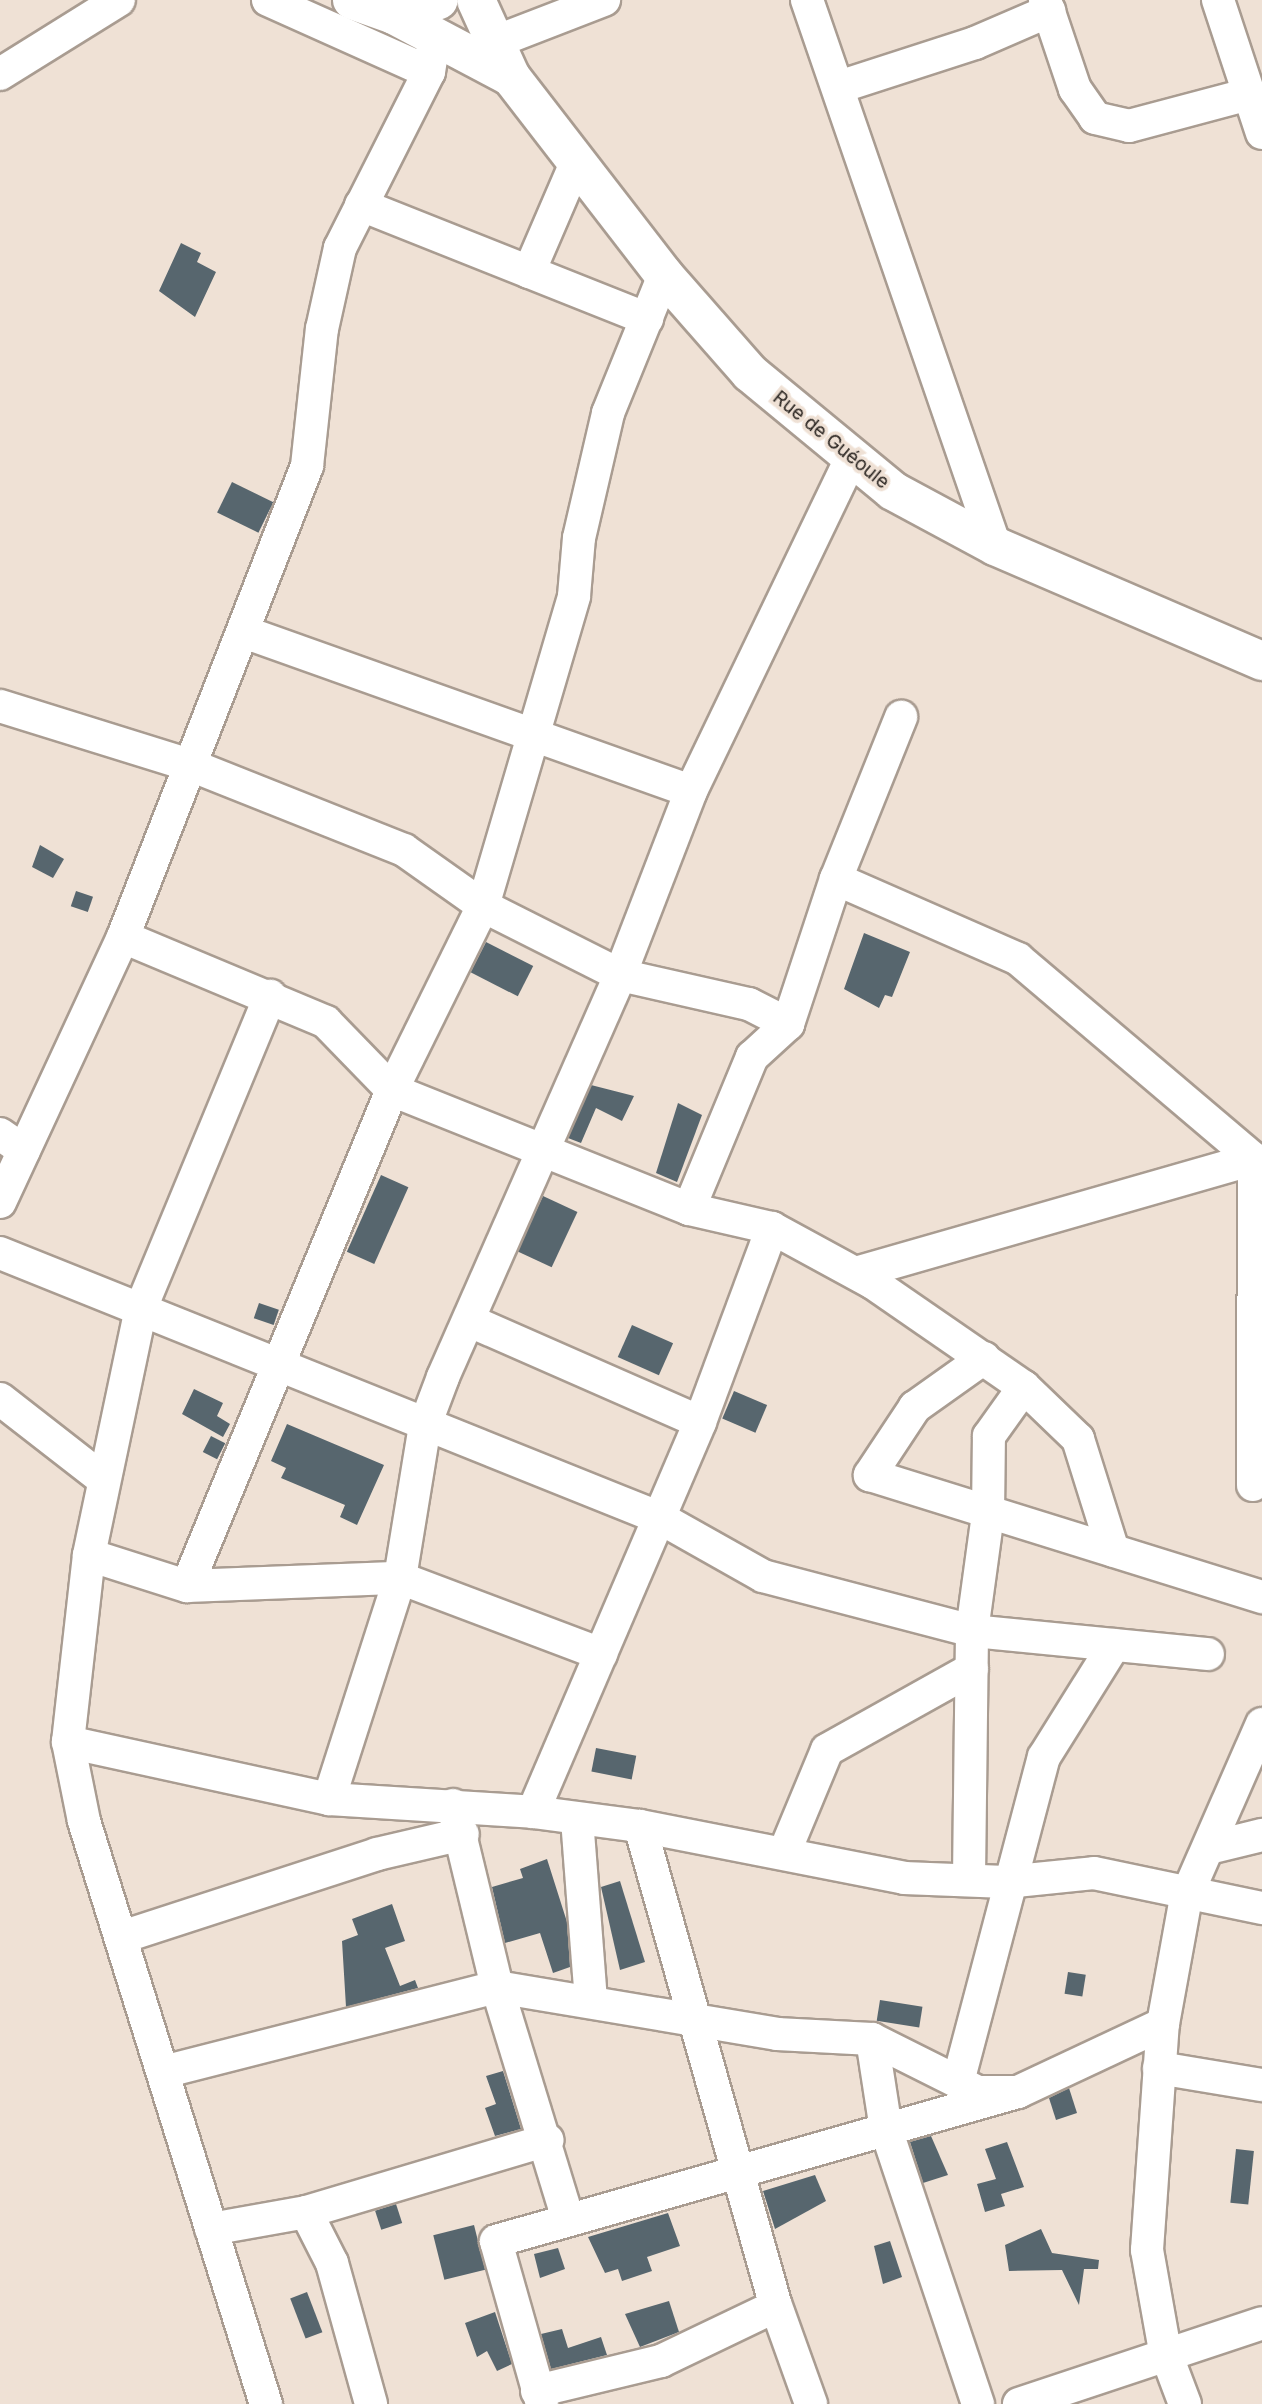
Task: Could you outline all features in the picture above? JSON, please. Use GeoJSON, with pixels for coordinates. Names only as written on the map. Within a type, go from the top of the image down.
{"type":"FeatureCollection","features":[{"type":"Feature","properties":{"kind":"main road"},"geometry":{"type":"LineString","coordinates":[[352,0],[394,15],[437,17]]}},
{"type":"Feature","properties":{"kind":"main road","name":"Rue de Guéoule"},"geometry":{"type":"LineString","coordinates":[[476,0],[511,76],[575,164],[664,275],[750,373],[851,458],[893,491],[995,546],[1262,661]]}},
{"type":"Feature","properties":{"kind":"main road","name":"Rue de Guéoule"},"geometry":{"type":"LineString","coordinates":[[437,17],[511,76]]}},
{"type":"Feature","properties":{"kind":"street"},"geometry":{"type":"LineString","coordinates":[[0,74],[119,0]]}},
{"type":"Feature","properties":{"kind":"street"},"geometry":{"type":"LineString","coordinates":[[268,0],[429,72]]}},
{"type":"Feature","properties":{"kind":"street"},"geometry":{"type":"LineString","coordinates":[[495,42],[604,0]]}},
{"type":"Feature","properties":{"kind":"street"},"geometry":{"type":"LineString","coordinates":[[807,0],[995,546]]}},
{"type":"Feature","properties":{"kind":"street"},"geometry":{"type":"LineString","coordinates":[[1218,0],[1262,133]]}},
{"type":"Feature","properties":{"kind":"street"},"geometry":{"type":"LineString","coordinates":[[839,87],[975,43],[1047,6],[1075,89],[1095,118],[1129,125],[1249,94]]}},
{"type":"Feature","properties":{"kind":"street"},"geometry":{"type":"LineString","coordinates":[[0,1202],[12,1143],[122,937],[193,766],[307,466],[321,328],[340,248],[429,72],[437,17]]}},
{"type":"Feature","properties":{"kind":"street"},"geometry":{"type":"LineString","coordinates":[[528,272],[575,164]]}},
{"type":"Feature","properties":{"kind":"street"},"geometry":{"type":"LineString","coordinates":[[361,205],[647,319]]}},
{"type":"Feature","properties":{"kind":"street"},"geometry":{"type":"LineString","coordinates":[[187,1586],[392,1090],[483,906],[530,732],[574,596],[579,538],[608,413],[664,275]]}},
{"type":"Feature","properties":{"kind":"street"},"geometry":{"type":"LineString","coordinates":[[329,1799],[400,1578],[425,1425],[539,1149],[620,975],[691,791],[851,458]]}},
{"type":"Feature","properties":{"kind":"street"},"geometry":{"type":"LineString","coordinates":[[244,632],[691,791]]}},
{"type":"Feature","properties":{"kind":"street"},"geometry":{"type":"LineString","coordinates":[[0,706],[193,766],[404,850],[483,906],[620,975],[749,1004],[788,1024]]}},
{"type":"Feature","properties":{"kind":"street"},"geometry":{"type":"LineString","coordinates":[[690,1209],[751,1058],[788,1024],[836,879],[901,717]]}},
{"type":"Feature","properties":{"kind":"street"},"geometry":{"type":"LineString","coordinates":[[836,879],[1018,959],[1258,1161]]}},
{"type":"Feature","properties":{"kind":"street"},"geometry":{"type":"LineString","coordinates":[[122,937],[270,996],[326,1022],[392,1090],[690,1209],[772,1228],[856,1273],[1024,1387],[1081,1445],[1112,1551]]}},
{"type":"Feature","properties":{"kind":"street"},"geometry":{"type":"LineString","coordinates":[[266,2404],[211,2229],[167,2071],[85,1821],[68,1741],[89,1555],[141,1308],[270,996]]}},
{"type":"Feature","properties":{"kind":"street"},"geometry":{"type":"LineString","coordinates":[[856,1273],[1258,1161]]}},
{"type":"Feature","properties":{"kind":"street"},"geometry":{"type":"LineString","coordinates":[[1253,1485],[1258,1161]]}},
{"type":"Feature","properties":{"kind":"street"},"geometry":{"type":"LineString","coordinates":[[533,1812],[700,1422],[772,1228]]}},
{"type":"Feature","properties":{"kind":"street"},"geometry":{"type":"LineString","coordinates":[[0,1253],[280,1360],[425,1425],[660,1518],[763,1576],[972,1631],[1208,1654]]}},
{"type":"Feature","properties":{"kind":"street"},"geometry":{"type":"LineString","coordinates":[[470,1321],[700,1422]]}},
{"type":"Feature","properties":{"kind":"street"},"geometry":{"type":"LineString","coordinates":[[984,1358],[915,1407],[870,1475],[988,1514],[1262,1597]]}},
{"type":"Feature","properties":{"kind":"street"},"geometry":{"type":"LineString","coordinates":[[969,1878],[972,1631],[988,1514],[989,1436],[1024,1387]]}},
{"type":"Feature","properties":{"kind":"street"},"geometry":{"type":"LineString","coordinates":[[0,1399],[104,1480]]}},
{"type":"Feature","properties":{"kind":"street"},"geometry":{"type":"LineString","coordinates":[[89,1555],[187,1586],[400,1578],[601,1654]]}},
{"type":"Feature","properties":{"kind":"street"},"geometry":{"type":"LineString","coordinates":[[959,2078],[1006,1882],[1044,1757],[1114,1645]]}},
{"type":"Feature","properties":{"kind":"street"},"geometry":{"type":"LineString","coordinates":[[785,1852],[827,1750],[972,1669]]}},
{"type":"Feature","properties":{"kind":"street"},"geometry":{"type":"LineString","coordinates":[[1185,2404],[1165,2351],[1147,2249],[1163,2024],[1186,1897],[1262,1724]]}},
{"type":"Feature","properties":{"kind":"street"},"geometry":{"type":"LineString","coordinates":[[68,1741],[329,1799],[458,1819],[533,1812],[640,1826],[785,1852],[885,1876],[969,1878],[1006,1882],[1094,1873],[1186,1897],[1262,1908]]}},
{"type":"Feature","properties":{"kind":"street"},"geometry":{"type":"LineString","coordinates":[[122,1937],[351,1862],[458,1819]]}},
{"type":"Feature","properties":{"kind":"street"},"geometry":{"type":"LineString","coordinates":[[458,1819],[497,1987],[547,2140],[568,2219]]}},
{"type":"Feature","properties":{"kind":"street"},"geometry":{"type":"LineString","coordinates":[[577,1819],[591,1999]]}},
{"type":"Feature","properties":{"kind":"street"},"geometry":{"type":"LineString","coordinates":[[640,1826],[776,2306],[811,2404]]}},
{"type":"Feature","properties":{"kind":"street"},"geometry":{"type":"LineString","coordinates":[[1209,1848],[1262,1835]]}},
{"type":"Feature","properties":{"kind":"street"},"geometry":{"type":"LineString","coordinates":[[167,2071],[497,1987],[591,1999],[776,2034],[872,2039],[959,2078],[978,2092],[1018,2092]]}},
{"type":"Feature","properties":{"kind":"street"},"geometry":{"type":"LineString","coordinates":[[776,2306],[661,2361],[540,2398],[496,2241],[1018,2092],[1163,2024]]}},
{"type":"Feature","properties":{"kind":"street"},"geometry":{"type":"LineString","coordinates":[[872,2039],[886,2129],[978,2404]]}},
{"type":"Feature","properties":{"kind":"street"},"geometry":{"type":"LineString","coordinates":[[1159,2068],[1262,2085]]}},
{"type":"Feature","properties":{"kind":"street"},"geometry":{"type":"LineString","coordinates":[[211,2229],[306,2212],[547,2140]]}},
{"type":"Feature","properties":{"kind":"street"},"geometry":{"type":"LineString","coordinates":[[306,2212],[332,2263],[371,2404]]}},
{"type":"Feature","properties":{"kind":"street"},"geometry":{"type":"LineString","coordinates":[[1019,2404],[1165,2351],[1262,2323]]}},
{"type":"Feature","properties":{"kind":"building"},"geometry":{"type":"Polygon","coordinates":[[[181,243],[201,253],[197,262],[216,272],[195,317],[159,291],[181,243]]]}},
{"type":"Feature","properties":{"kind":"building"},"geometry":{"type":"Polygon","coordinates":[[[232,482],[273,502],[258,533],[217,513],[232,482]]]}},
{"type":"Feature","properties":{"kind":"building"},"geometry":{"type":"Polygon","coordinates":[[[40,845],[64,859],[53,878],[32,867],[40,845]]]}},
{"type":"Feature","properties":{"kind":"building"},"geometry":{"type":"Polygon","coordinates":[[[76,891],[93,897],[88,912],[71,906],[76,891]]]}},
{"type":"Feature","properties":{"kind":"building"},"geometry":{"type":"Polygon","coordinates":[[[864,933],[910,952],[892,997],[885,995],[879,1008],[844,989],[864,933]]]}},
{"type":"Feature","properties":{"kind":"building"},"geometry":{"type":"Polygon","coordinates":[[[486,942],[533,966],[518,996],[471,972],[486,942]]]}},
{"type":"Feature","properties":{"kind":"building"},"geometry":{"type":"Polygon","coordinates":[[[591,1085],[634,1096],[622,1121],[596,1108],[581,1143],[568,1138],[591,1085]]]}},
{"type":"Feature","properties":{"kind":"building"},"geometry":{"type":"Polygon","coordinates":[[[678,1103],[702,1115],[677,1182],[656,1173],[678,1103]]]}},
{"type":"Feature","properties":{"kind":"building"},"geometry":{"type":"Polygon","coordinates":[[[381,1175],[408,1187],[374,1264],[347,1252],[381,1175]]]}},
{"type":"Feature","properties":{"kind":"building"},"geometry":{"type":"Polygon","coordinates":[[[543,1196],[577,1212],[552,1267],[517,1251],[543,1196]]]}},
{"type":"Feature","properties":{"kind":"building"},"geometry":{"type":"Polygon","coordinates":[[[259,1303],[279,1310],[274,1325],[254,1318],[259,1303]]]}},
{"type":"Feature","properties":{"kind":"building"},"geometry":{"type":"Polygon","coordinates":[[[632,1325],[673,1343],[659,1375],[618,1357],[632,1325]]]}},
{"type":"Feature","properties":{"kind":"building"},"geometry":{"type":"Polygon","coordinates":[[[194,1389],[223,1403],[217,1416],[230,1424],[223,1437],[182,1414],[194,1389]]]}},
{"type":"Feature","properties":{"kind":"building"},"geometry":{"type":"Polygon","coordinates":[[[734,1391],[767,1405],[755,1433],[722,1419],[734,1391]]]}},
{"type":"Feature","properties":{"kind":"building"},"geometry":{"type":"Polygon","coordinates":[[[287,1424],[384,1465],[357,1525],[340,1517],[345,1505],[281,1478],[286,1468],[271,1461],[287,1424]]]}},
{"type":"Feature","properties":{"kind":"building"},"geometry":{"type":"Polygon","coordinates":[[[211,1436],[225,1443],[217,1459],[203,1452],[211,1436]]]}},
{"type":"Feature","properties":{"kind":"building"},"geometry":{"type":"Polygon","coordinates":[[[596,1748],[636,1756],[632,1779],[591,1772],[596,1748]]]}},
{"type":"Feature","properties":{"kind":"building"},"geometry":{"type":"Polygon","coordinates":[[[547,1859],[567,1922],[570,1967],[553,1973],[540,1933],[505,1943],[492,1887],[523,1878],[520,1869],[547,1859]]]}},
{"type":"Feature","properties":{"kind":"building"},"geometry":{"type":"Polygon","coordinates":[[[620,1881],[645,1962],[620,1970],[601,1887],[620,1881]]]}},
{"type":"Feature","properties":{"kind":"building"},"geometry":{"type":"Polygon","coordinates":[[[392,1904],[405,1941],[385,1948],[400,1986],[415,1980],[418,1988],[346,2007],[342,1941],[358,1935],[352,1919],[392,1904]]]}},
{"type":"Feature","properties":{"kind":"building"},"geometry":{"type":"Polygon","coordinates":[[[1068,1972],[1086,1975],[1082,1997],[1065,1994],[1068,1972]]]}},
{"type":"Feature","properties":{"kind":"building"},"geometry":{"type":"Polygon","coordinates":[[[880,2000],[922,2007],[919,2027],[877,2021],[880,2000]]]}},
{"type":"Feature","properties":{"kind":"building"},"geometry":{"type":"Polygon","coordinates":[[[503,2071],[521,2129],[495,2136],[485,2108],[496,2104],[486,2076],[503,2071]]]}},
{"type":"Feature","properties":{"kind":"building"},"geometry":{"type":"Polygon","coordinates":[[[1069,2088],[1077,2113],[1056,2120],[1049,2098],[1069,2088]]]}},
{"type":"Feature","properties":{"kind":"building"},"geometry":{"type":"Polygon","coordinates":[[[931,2136],[948,2175],[923,2183],[910,2142],[931,2136]]]}},
{"type":"Feature","properties":{"kind":"building"},"geometry":{"type":"Polygon","coordinates":[[[1007,2142],[1024,2187],[1001,2194],[1005,2206],[985,2212],[977,2184],[996,2179],[985,2149],[1007,2142]]]}},
{"type":"Feature","properties":{"kind":"building"},"geometry":{"type":"Polygon","coordinates":[[[1236,2149],[1254,2151],[1248,2205],[1230,2203],[1236,2149]]]}},
{"type":"Feature","properties":{"kind":"building"},"geometry":{"type":"Polygon","coordinates":[[[815,2175],[826,2201],[775,2229],[763,2191],[815,2175]]]}},
{"type":"Feature","properties":{"kind":"building"},"geometry":{"type":"Polygon","coordinates":[[[396,2204],[402,2223],[381,2230],[375,2211],[396,2204]]]}},
{"type":"Feature","properties":{"kind":"building"},"geometry":{"type":"Polygon","coordinates":[[[668,2213],[680,2246],[647,2257],[652,2271],[622,2281],[618,2269],[605,2273],[588,2237],[668,2213]]]}},
{"type":"Feature","properties":{"kind":"building"},"geometry":{"type":"Polygon","coordinates":[[[474,2225],[485,2270],[444,2280],[433,2235],[474,2225]]]}},
{"type":"Feature","properties":{"kind":"building"},"geometry":{"type":"Polygon","coordinates":[[[1041,2229],[1052,2253],[1099,2260],[1098,2269],[1084,2269],[1079,2305],[1062,2270],[1009,2271],[1005,2245],[1041,2229]]]}},
{"type":"Feature","properties":{"kind":"building"},"geometry":{"type":"Polygon","coordinates":[[[890,2241],[902,2277],[883,2284],[874,2246],[890,2241]]]}},
{"type":"Feature","properties":{"kind":"building"},"geometry":{"type":"Polygon","coordinates":[[[558,2248],[565,2269],[540,2278],[534,2254],[558,2248]]]}},
{"type":"Feature","properties":{"kind":"building"},"geometry":{"type":"Polygon","coordinates":[[[307,2292],[322,2332],[306,2339],[290,2298],[307,2292]]]}},
{"type":"Feature","properties":{"kind":"building"},"geometry":{"type":"Polygon","coordinates":[[[669,2301],[679,2332],[640,2347],[625,2314],[669,2301]]]}},
{"type":"Feature","properties":{"kind":"building"},"geometry":{"type":"Polygon","coordinates":[[[495,2312],[512,2364],[497,2371],[487,2351],[477,2357],[465,2323],[495,2312]]]}},
{"type":"Feature","properties":{"kind":"building"},"geometry":{"type":"Polygon","coordinates":[[[562,2329],[568,2348],[601,2337],[607,2355],[551,2369],[541,2334],[562,2329]]]}}]}
